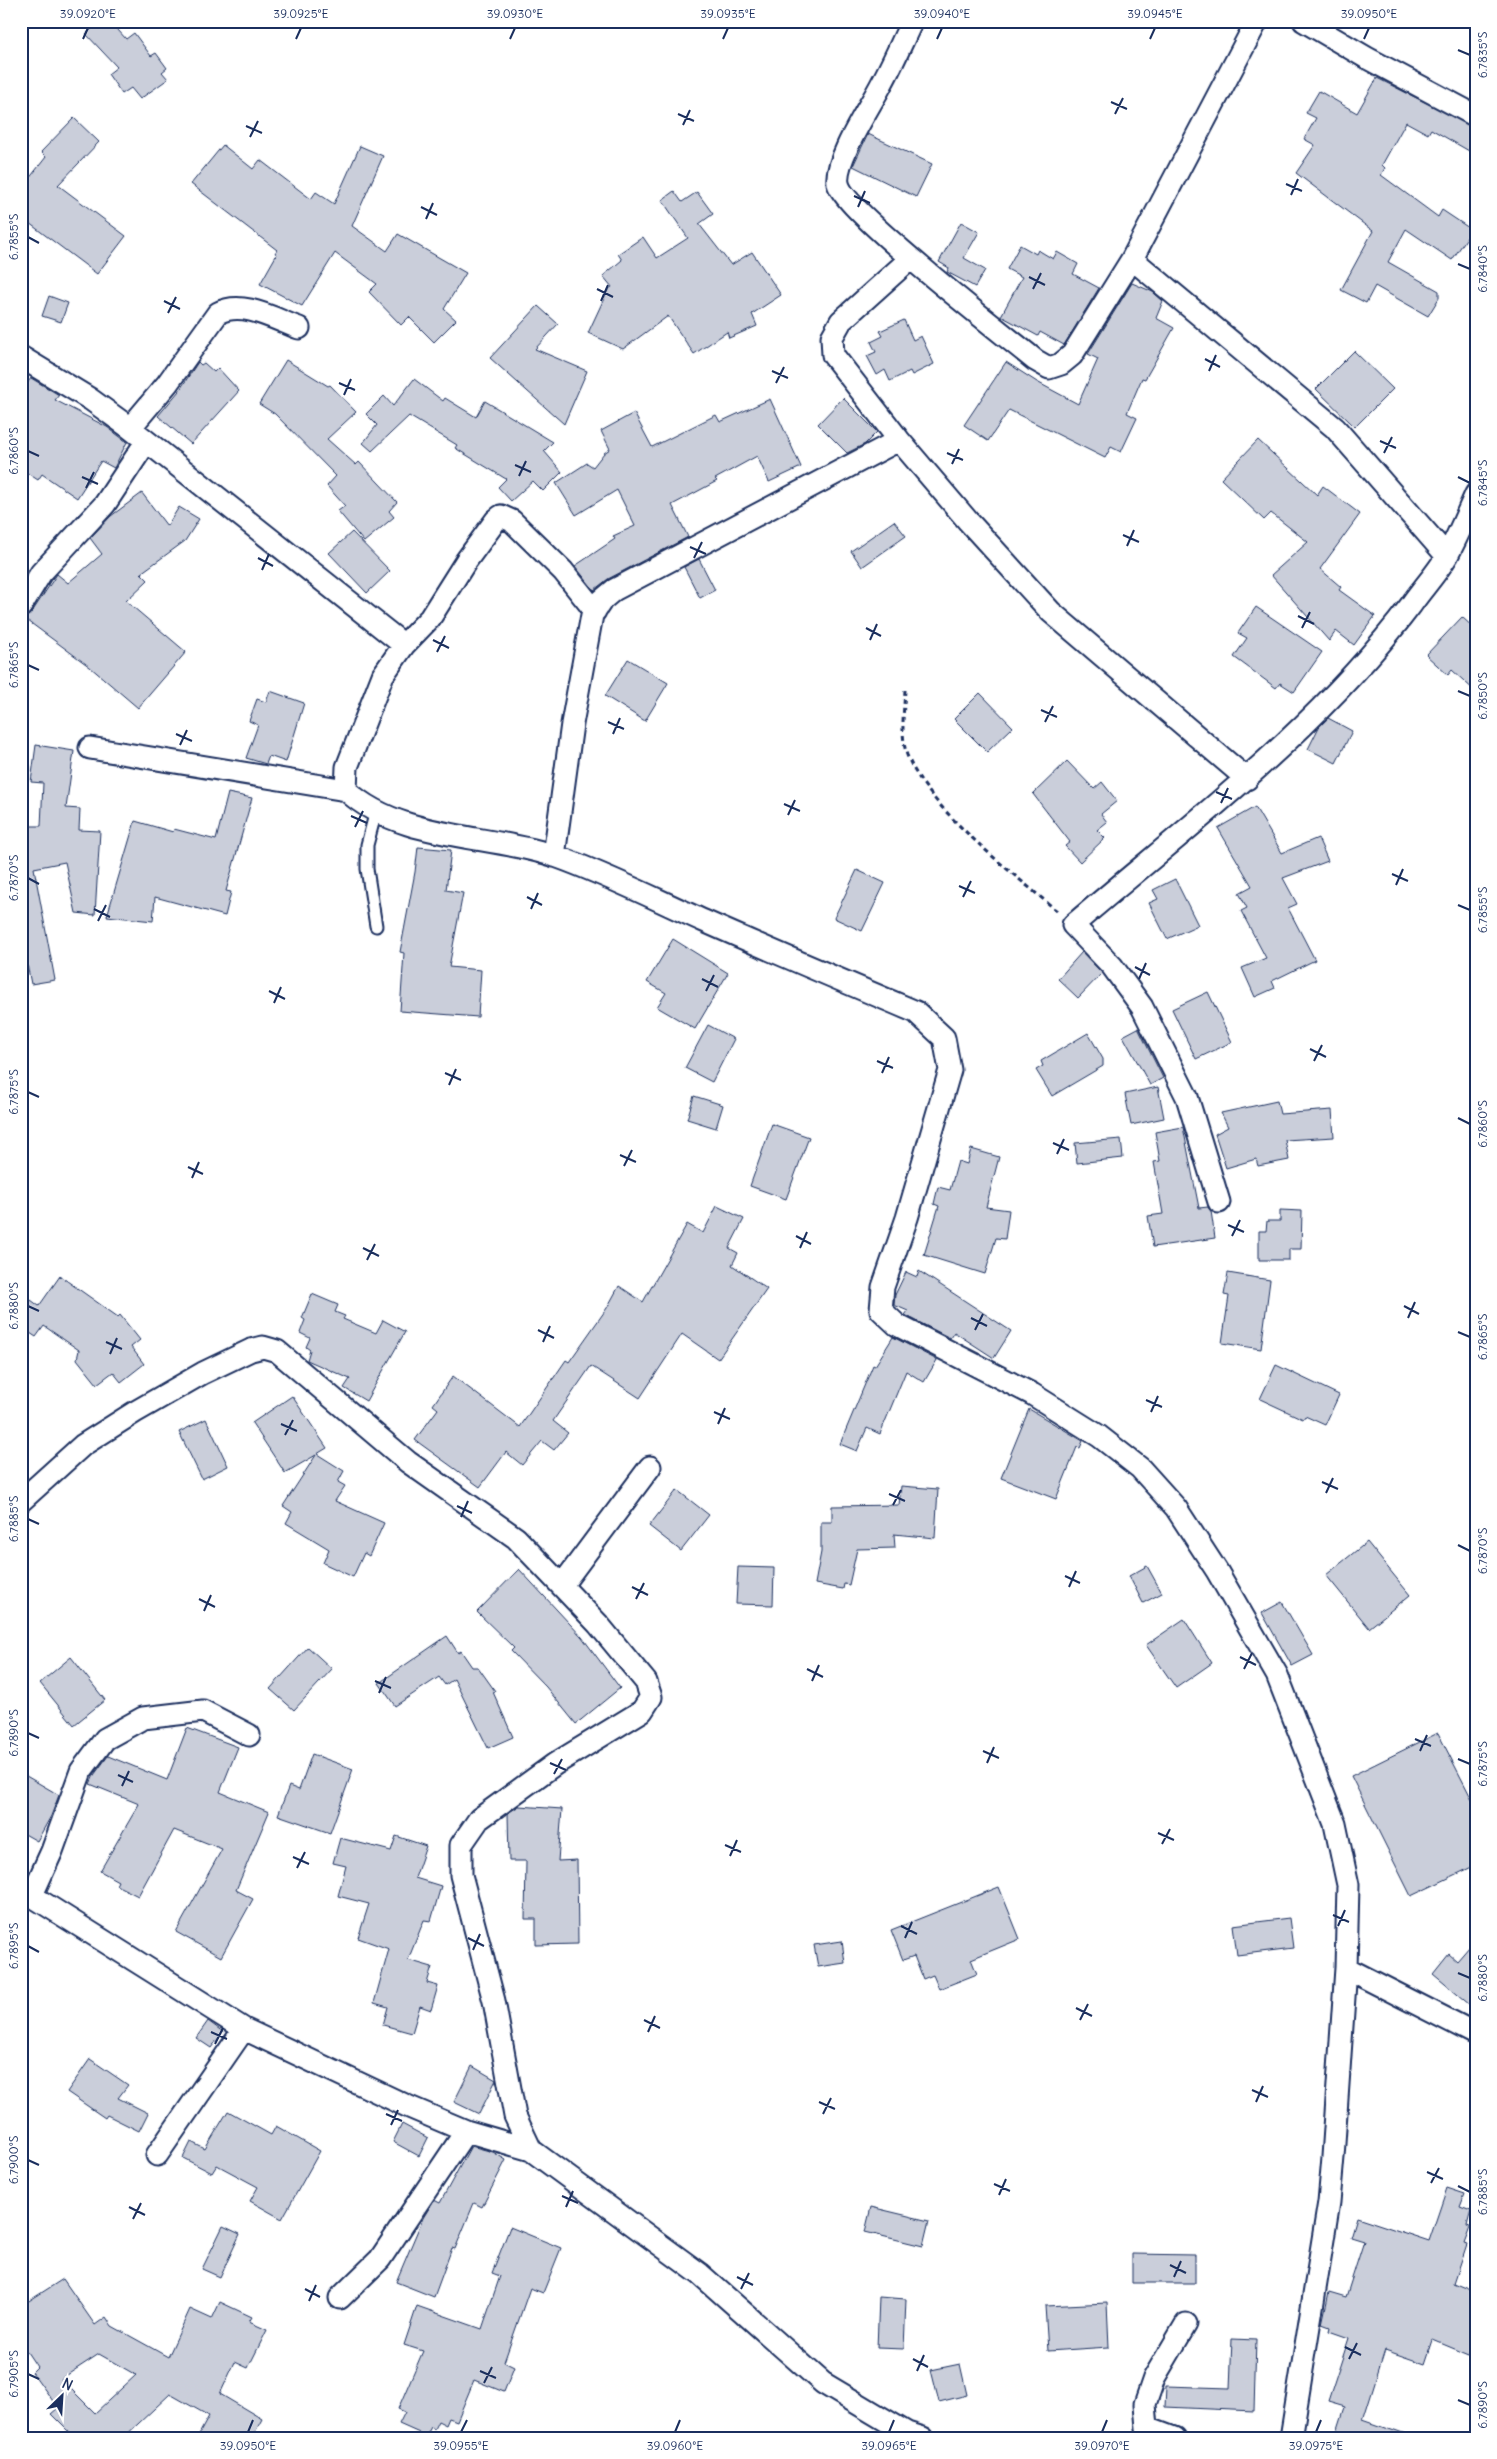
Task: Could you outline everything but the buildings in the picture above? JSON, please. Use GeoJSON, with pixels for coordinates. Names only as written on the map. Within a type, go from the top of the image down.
{"type":"FeatureCollection","features":[{"type":"Feature","properties":{"kind":"street"},"geometry":{"type":"LineString","coordinates":[[912,21],[882,83],[858,126],[839,170],[838,184],[846,197],[910,259],[1035,360],[1049,368],[1061,364],[1072,355],[1132,259],[1256,21]]}},
{"type":"Feature","properties":{"kind":"street"},"geometry":{"type":"LineString","coordinates":[[1304,21],[1367,58],[1476,116]]}},
{"type":"Feature","properties":{"kind":"street"},"geometry":{"type":"LineString","coordinates":[[910,259],[841,321],[832,337],[833,355],[899,440],[968,521],[1051,612],[1247,779]]}},
{"type":"Feature","properties":{"kind":"street"},"geometry":{"type":"LineString","coordinates":[[1132,259],[1335,428],[1447,556]]}},
{"type":"Feature","properties":{"kind":"street"},"geometry":{"type":"LineString","coordinates":[[130,428],[167,384],[218,313],[229,308],[242,308],[299,328]]}},
{"type":"Feature","properties":{"kind":"street"},"geometry":{"type":"LineString","coordinates":[[21,357],[90,399],[130,428],[404,645]]}},
{"type":"Feature","properties":{"kind":"street"},"geometry":{"type":"LineString","coordinates":[[554,856],[572,724],[592,615],[602,600],[614,590],[899,440]]}},
{"type":"Feature","properties":{"kind":"street"},"geometry":{"type":"LineString","coordinates":[[21,606],[41,573],[105,504],[146,442]]}},
{"type":"Feature","properties":{"kind":"street"},"geometry":{"type":"LineString","coordinates":[[1219,1202],[1188,1097],[1142,1007],[1112,966],[1073,925],[1176,836],[1247,779],[1340,690],[1390,632],[1447,556],[1476,494]]}},
{"type":"Feature","properties":{"kind":"street"},"geometry":{"type":"LineString","coordinates":[[346,790],[347,767],[383,675],[404,645],[430,618],[491,524],[501,516],[512,520],[563,571],[595,611]]}},
{"type":"Feature","properties":{"kind":"street"},"geometry":{"type":"LineString","coordinates":[[90,748],[346,790],[357,800],[376,812],[435,832],[483,839],[554,856],[916,1012],[944,1038],[950,1070],[908,1218],[883,1287],[881,1310],[897,1325],[1032,1394],[1099,1436],[1140,1468],[1176,1508],[1217,1571],[1277,1675],[1335,1824],[1348,1885],[1346,1968],[1329,2202],[1291,2438]]}},
{"type":"Feature","properties":{"kind":"street"},"geometry":{"type":"LineString","coordinates":[[21,1501],[83,1445],[202,1373],[263,1347],[277,1352],[408,1462],[516,1538],[562,1585],[646,1682],[650,1697],[642,1711],[555,1764],[479,1820],[461,1845],[460,1875],[494,2001],[515,2116],[531,2150]]}},
{"type":"Feature","properties":{"kind":"street"},"geometry":{"type":"LineString","coordinates":[[562,1585],[650,1467]]}},
{"type":"Feature","properties":{"kind":"street"},"geometry":{"type":"LineString","coordinates":[[249,1735],[203,1711],[143,1718],[105,1739],[81,1771],[52,1851],[27,1892],[244,2029],[406,2106],[466,2131],[531,2150],[700,2274],[823,2383],[907,2432],[923,2438]]}},
{"type":"Feature","properties":{"kind":"street"},"geometry":{"type":"LineString","coordinates":[[1346,1968],[1476,2034]]}},
{"type":"Feature","properties":{"kind":"street"},"geometry":{"type":"LineString","coordinates":[[157,2155],[244,2029]]}},
{"type":"Feature","properties":{"kind":"street"},"geometry":{"type":"LineString","coordinates":[[340,2298],[380,2259],[466,2131]]}},
{"type":"Feature","properties":{"kind":"street"},"geometry":{"type":"LineString","coordinates":[[1174,2438],[1147,2428],[1145,2404],[1154,2378],[1186,2324]]}},
{"type":"Feature","properties":{"kind":"lane"},"geometry":{"type":"LineString","coordinates":[[376,812],[367,845],[367,869],[376,926]]}},
{"type":"Feature","properties":{"kind":"path"},"geometry":{"type":"LineString","coordinates":[[905,690],[903,723],[907,753],[923,784],[967,833],[1073,925]]}}]}
